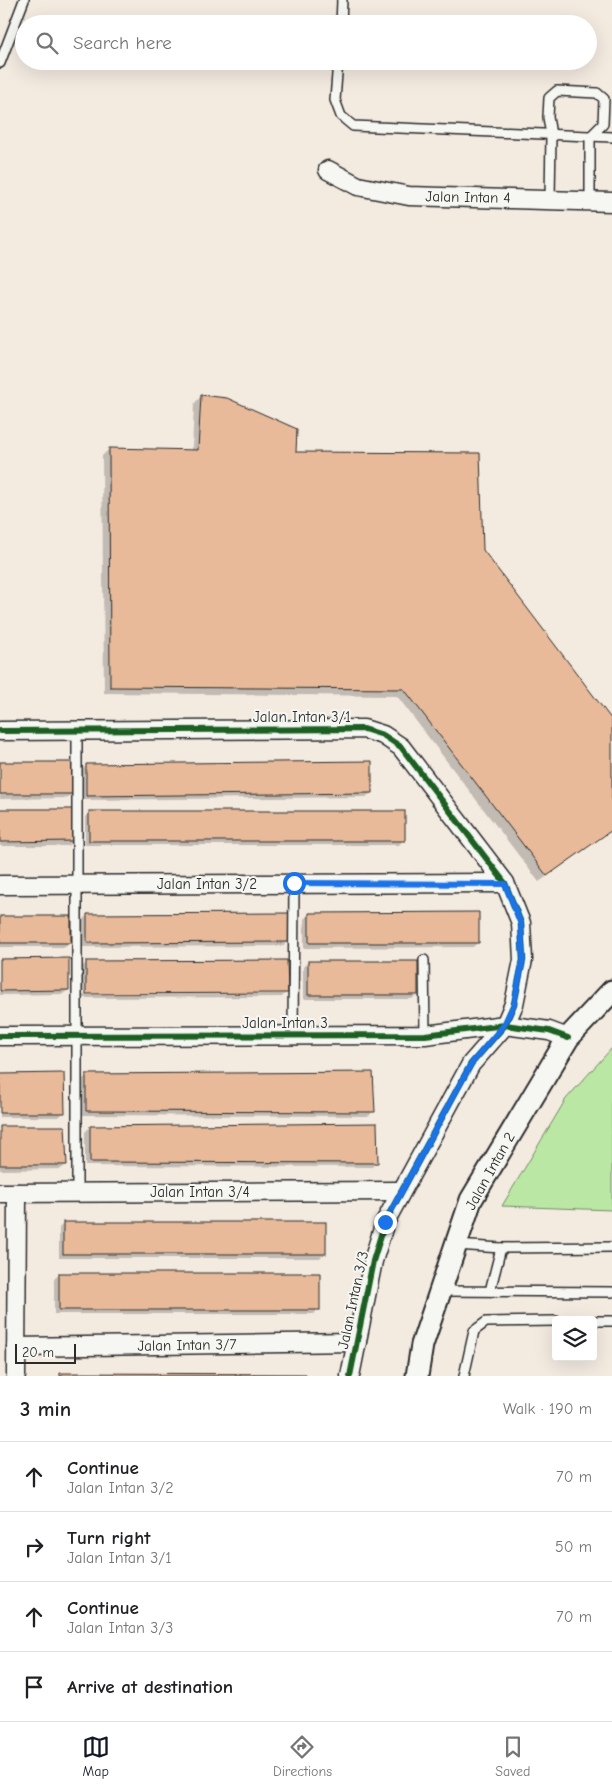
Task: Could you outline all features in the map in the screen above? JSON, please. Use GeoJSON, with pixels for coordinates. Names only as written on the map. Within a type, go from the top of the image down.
{"type":"FeatureCollection","features":[{"type":"Feature","properties":{"kind":"street","name":"Jalan Intan 4"},"geometry":{"type":"LineString","coordinates":[[328,170],[358,186],[409,196],[612,202]]}},
{"type":"Feature","properties":{"kind":"street","name":"Jalan Intan 3/1"},"geometry":{"type":"LineString","coordinates":[[0,731],[364,729],[383,735],[401,747],[505,884],[521,924],[523,960],[514,1004],[504,1025]]}},
{"type":"Feature","properties":{"kind":"street","name":"Jalan Intan 3/2"},"geometry":{"type":"LineString","coordinates":[[0,885],[505,884]]}},
{"type":"Feature","properties":{"kind":"street","name":"Jalan Intan 2"},"geometry":{"type":"LineString","coordinates":[[417,1376],[422,1345],[470,1200],[568,1038],[612,991]]}},
{"type":"Feature","properties":{"kind":"street","name":"Jalan Intan 3"},"geometry":{"type":"LineString","coordinates":[[0,1036],[425,1035],[504,1025],[548,1030],[568,1038]]}},
{"type":"Feature","properties":{"kind":"street","name":"Jalan Intan 3/3"},"geometry":{"type":"LineString","coordinates":[[350,1376],[372,1261],[385,1222],[400,1191],[471,1064],[504,1025]]}},
{"type":"Feature","properties":{"kind":"street","name":"Jalan Intan 3/4"},"geometry":{"type":"LineString","coordinates":[[8,1193],[400,1191]]}},
{"type":"Feature","properties":{"kind":"street"},"geometry":{"type":"LineString","coordinates":[[8,1193],[16,1376]]}},
{"type":"Feature","properties":{"kind":"street","name":"Jalan Intan 3/7"},"geometry":{"type":"LineString","coordinates":[[16,1347],[357,1342]]}},
{"type":"Feature","properties":{"kind":"lane"},"geometry":{"type":"LineString","coordinates":[[18,15],[24,0]]}},
{"type":"Feature","properties":{"kind":"lane"},"geometry":{"type":"LineString","coordinates":[[341,15],[342,0]]}},
{"type":"Feature","properties":{"kind":"lane"},"geometry":{"type":"LineString","coordinates":[[0,63],[15,24]]}},
{"type":"Feature","properties":{"kind":"lane"},"geometry":{"type":"LineString","coordinates":[[337,70],[335,100],[341,116],[353,126],[612,137]]}},
{"type":"Feature","properties":{"kind":"lane"},"geometry":{"type":"LineString","coordinates":[[550,199],[551,135],[548,118],[548,98],[558,91],[597,93],[604,99],[602,124],[590,137],[590,200]]}},
{"type":"Feature","properties":{"kind":"lane"},"geometry":{"type":"LineString","coordinates":[[76,731],[78,884],[76,1036],[77,1192]]}},
{"type":"Feature","properties":{"kind":"lane"},"geometry":{"type":"LineString","coordinates":[[294,883],[294,1036]]}},
{"type":"Feature","properties":{"kind":"lane"},"geometry":{"type":"LineString","coordinates":[[424,960],[425,1035]]}},
{"type":"Feature","properties":{"kind":"lane"},"geometry":{"type":"LineString","coordinates":[[456,1245],[501,1248],[612,1247]]}},
{"type":"Feature","properties":{"kind":"lane"},"geometry":{"type":"LineString","coordinates":[[490,1292],[501,1248]]}},
{"type":"Feature","properties":{"kind":"lane"},"geometry":{"type":"LineString","coordinates":[[440,1291],[612,1292]]}},
{"type":"Feature","properties":{"kind":"lane"},"geometry":{"type":"LineString","coordinates":[[597,1321],[612,1320]]}},
{"type":"Feature","properties":{"kind":"lane"},"geometry":{"type":"LineString","coordinates":[[464,1376],[474,1332],[486,1322],[552,1321]]}},
{"type":"Feature","properties":{"kind":"green space"},"geometry":{"type":"Polygon","coordinates":[[[612,1048],[612,1210],[502,1206],[566,1099],[612,1048]]]}},
{"type":"Feature","properties":{"kind":"building"},"geometry":{"type":"Polygon","coordinates":[[[201,395],[227,398],[297,429],[296,452],[480,453],[483,550],[612,720],[612,830],[547,876],[404,689],[110,687],[109,448],[198,450],[201,395]]]}},
{"type":"Feature","properties":{"kind":"building"},"geometry":{"type":"Polygon","coordinates":[[[372,761],[372,793],[86,796],[86,764],[372,761]]]}},
{"type":"Feature","properties":{"kind":"building"},"geometry":{"type":"Polygon","coordinates":[[[0,762],[73,762],[73,794],[0,794],[0,762]]]}},
{"type":"Feature","properties":{"kind":"building"},"geometry":{"type":"Polygon","coordinates":[[[0,809],[73,809],[74,841],[0,842],[0,809]]]}},
{"type":"Feature","properties":{"kind":"building"},"geometry":{"type":"Polygon","coordinates":[[[89,811],[405,811],[405,841],[89,841],[89,811]]]}},
{"type":"Feature","properties":{"kind":"building"},"geometry":{"type":"Polygon","coordinates":[[[479,912],[479,943],[309,943],[309,913],[479,912]]]}},
{"type":"Feature","properties":{"kind":"building"},"geometry":{"type":"Polygon","coordinates":[[[289,913],[289,942],[87,943],[87,914],[289,913]]]}},
{"type":"Feature","properties":{"kind":"building"},"geometry":{"type":"Polygon","coordinates":[[[0,916],[71,916],[71,943],[0,943],[0,916]]]}},
{"type":"Feature","properties":{"kind":"building"},"geometry":{"type":"Polygon","coordinates":[[[69,958],[69,990],[0,991],[0,959],[69,958]]]}},
{"type":"Feature","properties":{"kind":"building"},"geometry":{"type":"Polygon","coordinates":[[[287,960],[288,993],[86,994],[86,961],[287,960]]]}},
{"type":"Feature","properties":{"kind":"building"},"geometry":{"type":"Polygon","coordinates":[[[308,961],[418,961],[418,995],[308,995],[308,961]]]}},
{"type":"Feature","properties":{"kind":"building"},"geometry":{"type":"Polygon","coordinates":[[[373,1072],[375,1112],[86,1111],[86,1074],[373,1072]]]}},
{"type":"Feature","properties":{"kind":"building"},"geometry":{"type":"Polygon","coordinates":[[[64,1073],[65,1113],[0,1113],[0,1074],[64,1073]]]}},
{"type":"Feature","properties":{"kind":"building"},"geometry":{"type":"Polygon","coordinates":[[[377,1123],[378,1163],[90,1162],[90,1126],[377,1123]]]}},
{"type":"Feature","properties":{"kind":"building"},"geometry":{"type":"Polygon","coordinates":[[[0,1126],[65,1126],[67,1165],[0,1165],[0,1126]]]}},
{"type":"Feature","properties":{"kind":"building"},"geometry":{"type":"Polygon","coordinates":[[[63,1222],[326,1222],[326,1254],[63,1254],[63,1222]]]}},
{"type":"Feature","properties":{"kind":"building"},"geometry":{"type":"Polygon","coordinates":[[[59,1273],[320,1273],[320,1310],[59,1310],[59,1273]]]}},
{"type":"Feature","properties":{"kind":"building"},"geometry":{"type":"Polygon","coordinates":[[[60,1373],[306,1374],[306,1376],[60,1376],[60,1373]]]}},
{"type":"Feature","properties":{"kind":"cycle path"},"geometry":{"type":"LineString","coordinates":[[0,731],[364,729],[383,735],[401,747],[505,883],[521,923],[523,960],[514,1004],[505,1025],[471,1064],[385,1222],[373,1261],[350,1376]]}},
{"type":"Feature","properties":{"kind":"cycle path"},"geometry":{"type":"LineString","coordinates":[[0,1036],[425,1035],[505,1025],[549,1031],[568,1038]]}},
{"type":"Feature","properties":{"kind":"route"},"geometry":{"type":"LineString","coordinates":[[294,883],[505,884],[521,924],[523,960],[514,1004],[504,1025],[471,1064],[400,1191],[385,1222]]}}]}
